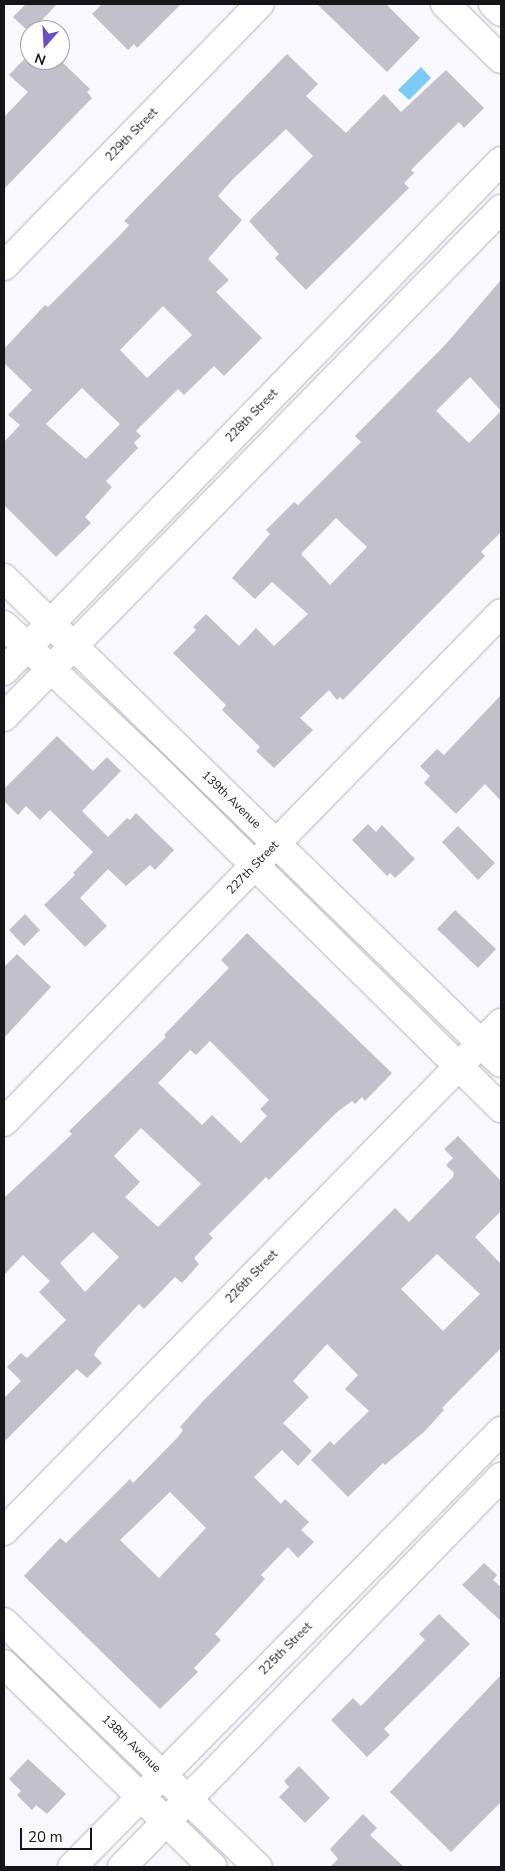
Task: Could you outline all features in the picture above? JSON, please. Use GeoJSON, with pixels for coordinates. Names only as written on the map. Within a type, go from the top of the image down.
{"type":"FeatureCollection","features":[{"type":"Feature","properties":{"kind":"street","name":"229th Street"},"geometry":{"type":"LineString","coordinates":[[4,266],[260,4]]}},
{"type":"Feature","properties":{"kind":"street"},"geometry":{"type":"LineString","coordinates":[[445,4],[501,59]]}},
{"type":"Feature","properties":{"kind":"street"},"geometry":{"type":"LineString","coordinates":[[493,4],[501,12]]}},
{"type":"Feature","properties":{"kind":"street","name":"228th Street"},"geometry":{"type":"LineString","coordinates":[[4,671],[501,161]]}},
{"type":"Feature","properties":{"kind":"street"},"geometry":{"type":"LineString","coordinates":[[4,717],[501,208]]}},
{"type":"Feature","properties":{"kind":"street","name":"139th Avenue"},"geometry":{"type":"LineString","coordinates":[[4,578],[71,647],[277,843],[501,1063]]}},
{"type":"Feature","properties":{"kind":"street","name":"227th Street"},"geometry":{"type":"LineString","coordinates":[[4,1122],[501,613]]}},
{"type":"Feature","properties":{"kind":"street"},"geometry":{"type":"LineString","coordinates":[[4,624],[49,670],[153,765],[501,1108]]}},
{"type":"Feature","properties":{"kind":"street","name":"226th Street"},"geometry":{"type":"LineString","coordinates":[[4,1531],[501,1023]]}},
{"type":"Feature","properties":{"kind":"street","name":"225th Street"},"geometry":{"type":"LineString","coordinates":[[72,1867],[501,1430]]}},
{"type":"Feature","properties":{"kind":"street"},"geometry":{"type":"LineString","coordinates":[[122,1867],[501,1477]]}},
{"type":"Feature","properties":{"kind":"street","name":"138th Avenue"},"geometry":{"type":"LineString","coordinates":[[4,1622],[258,1867]]}},
{"type":"Feature","properties":{"kind":"street"},"geometry":{"type":"LineString","coordinates":[[4,1664],[213,1867]]}},
{"type":"Feature","properties":{"kind":"water"},"geometry":{"type":"Polygon","coordinates":[[[421,67],[431,78],[409,100],[398,90],[421,67]]]}},
{"type":"Feature","properties":{"kind":"building"},"geometry":{"type":"Polygon","coordinates":[[[26,4],[57,4],[42,20],[20,20],[20,24],[13,17],[26,4]]]}},
{"type":"Feature","properties":{"kind":"building"},"geometry":{"type":"Polygon","coordinates":[[[102,4],[181,4],[137,48],[134,44],[128,50],[92,14],[102,4]]]}},
{"type":"Feature","properties":{"kind":"building"},"geometry":{"type":"Polygon","coordinates":[[[317,4],[386,4],[420,38],[387,72],[317,4]]]}},
{"type":"Feature","properties":{"kind":"building"},"geometry":{"type":"Polygon","coordinates":[[[287,54],[318,84],[306,96],[346,133],[384,94],[401,112],[446,70],[484,108],[464,128],[459,122],[411,170],[414,173],[404,183],[409,188],[306,290],[275,258],[279,254],[249,221],[313,156],[286,129],[233,179],[218,196],[242,220],[208,259],[229,280],[216,292],[262,338],[224,376],[214,366],[184,395],[178,389],[136,431],[141,436],[134,443],[138,448],[106,481],[112,487],[85,517],[91,523],[56,557],[4,505],[4,442],[20,425],[8,415],[32,390],[4,363],[4,349],[45,305],[48,307],[124,231],[129,225],[124,221],[287,54]],[[163,306],[120,350],[147,378],[192,335],[163,306]],[[82,388],[46,424],[86,459],[120,424],[82,388]]]}},
{"type":"Feature","properties":{"kind":"building"},"geometry":{"type":"Polygon","coordinates":[[[20,63],[20,70],[70,70],[90,89],[87,92],[92,98],[4,189],[4,117],[28,92],[9,75],[20,63]]]}},
{"type":"Feature","properties":{"kind":"building"},"geometry":{"type":"Polygon","coordinates":[[[501,280],[501,411],[501,532],[481,552],[485,556],[343,700],[340,697],[337,700],[329,690],[300,718],[313,730],[274,768],[256,751],[260,747],[222,710],[226,705],[173,653],[196,630],[193,627],[206,614],[239,646],[256,628],[274,646],[308,614],[272,582],[255,599],[232,578],[270,534],[266,530],[294,502],[298,505],[361,442],[355,436],[446,344],[501,280]],[[470,377],[436,411],[469,443],[501,411],[470,377]],[[336,518],[301,554],[330,585],[367,547],[336,518]]]}},
{"type":"Feature","properties":{"kind":"building"},"geometry":{"type":"Polygon","coordinates":[[[501,695],[501,801],[485,784],[456,814],[424,783],[430,776],[420,766],[437,749],[444,755],[501,695]]]}},
{"type":"Feature","properties":{"kind":"building"},"geometry":{"type":"Polygon","coordinates":[[[57,736],[93,771],[107,757],[121,771],[82,811],[108,837],[127,818],[130,820],[136,813],[174,850],[155,870],[150,865],[126,886],[108,869],[80,898],[107,926],[85,947],[44,905],[75,875],[73,873],[93,852],[50,810],[40,820],[26,806],[18,815],[4,801],[4,789],[57,736]]]}},
{"type":"Feature","properties":{"kind":"building"},"geometry":{"type":"Polygon","coordinates":[[[368,824],[376,832],[382,825],[415,859],[395,878],[390,873],[387,876],[352,840],[368,824]]]}},
{"type":"Feature","properties":{"kind":"building"},"geometry":{"type":"Polygon","coordinates":[[[458,826],[495,863],[478,880],[442,842],[458,826]]]}},
{"type":"Feature","properties":{"kind":"building"},"geometry":{"type":"Polygon","coordinates":[[[455,910],[496,949],[478,968],[437,929],[455,910]]]}},
{"type":"Feature","properties":{"kind":"building"},"geometry":{"type":"Polygon","coordinates":[[[25,914],[40,930],[24,946],[9,930],[25,914]]]}},
{"type":"Feature","properties":{"kind":"building"},"geometry":{"type":"Polygon","coordinates":[[[247,933],[392,1073],[365,1101],[362,1097],[355,1104],[352,1101],[336,1113],[269,1180],[266,1177],[209,1234],[213,1238],[194,1258],[199,1264],[182,1283],[175,1277],[144,1309],[139,1304],[98,1348],[94,1355],[102,1363],[87,1378],[77,1369],[4,1442],[4,1398],[21,1381],[7,1367],[21,1353],[27,1358],[66,1320],[39,1292],[50,1281],[23,1255],[4,1275],[4,1198],[72,1134],[69,1131],[166,1037],[164,1035],[229,968],[221,960],[247,933]],[[210,1041],[196,1055],[190,1050],[158,1083],[202,1125],[212,1115],[241,1143],[267,1116],[260,1109],[269,1100],[210,1041]],[[141,1128],[114,1156],[140,1182],[125,1197],[158,1227],[201,1184],[141,1128]],[[93,1232],[60,1263],[85,1292],[119,1257],[93,1232]]]}},
{"type":"Feature","properties":{"kind":"building"},"geometry":{"type":"Polygon","coordinates":[[[17,954],[51,987],[4,1038],[4,967],[17,954]]]}},
{"type":"Feature","properties":{"kind":"building"},"geometry":{"type":"Polygon","coordinates":[[[458,1136],[501,1181],[501,1211],[475,1237],[501,1264],[501,1348],[442,1408],[444,1410],[425,1431],[385,1465],[383,1463],[348,1497],[311,1460],[330,1441],[334,1445],[369,1411],[345,1389],[358,1375],[327,1344],[293,1381],[309,1397],[283,1423],[312,1451],[298,1466],[282,1450],[254,1477],[281,1504],[285,1499],[309,1522],[301,1530],[314,1542],[298,1558],[288,1547],[261,1575],[265,1579],[215,1634],[221,1640],[194,1668],[198,1672],[160,1709],[24,1576],[60,1538],[66,1543],[130,1479],[133,1483],[178,1437],[183,1430],[180,1427],[204,1400],[395,1208],[409,1222],[453,1177],[454,1173],[446,1165],[453,1158],[444,1149],[458,1136]],[[437,1254],[401,1289],[443,1331],[480,1294],[437,1254]],[[170,1492],[120,1540],[159,1578],[206,1528],[170,1492]]]}},
{"type":"Feature","properties":{"kind":"building"},"geometry":{"type":"Polygon","coordinates":[[[484,1563],[497,1575],[493,1580],[501,1587],[501,1621],[462,1585],[484,1563]]]}},
{"type":"Feature","properties":{"kind":"building"},"geometry":{"type":"Polygon","coordinates":[[[439,1614],[470,1644],[384,1729],[390,1735],[367,1757],[331,1720],[353,1698],[361,1706],[425,1640],[419,1634],[439,1614]]]}},
{"type":"Feature","properties":{"kind":"building"},"geometry":{"type":"Polygon","coordinates":[[[501,1675],[501,1802],[451,1852],[390,1792],[501,1675]]]}},
{"type":"Feature","properties":{"kind":"building"},"geometry":{"type":"Polygon","coordinates":[[[28,1759],[66,1794],[47,1814],[36,1805],[32,1810],[17,1795],[21,1791],[9,1779],[28,1759]]]}},
{"type":"Feature","properties":{"kind":"building"},"geometry":{"type":"Polygon","coordinates":[[[299,1766],[330,1798],[305,1823],[279,1797],[289,1787],[284,1781],[299,1766]]]}},
{"type":"Feature","properties":{"kind":"building"},"geometry":{"type":"Polygon","coordinates":[[[363,1814],[377,1828],[370,1835],[404,1867],[330,1867],[338,1859],[330,1849],[363,1814]]]}}]}
